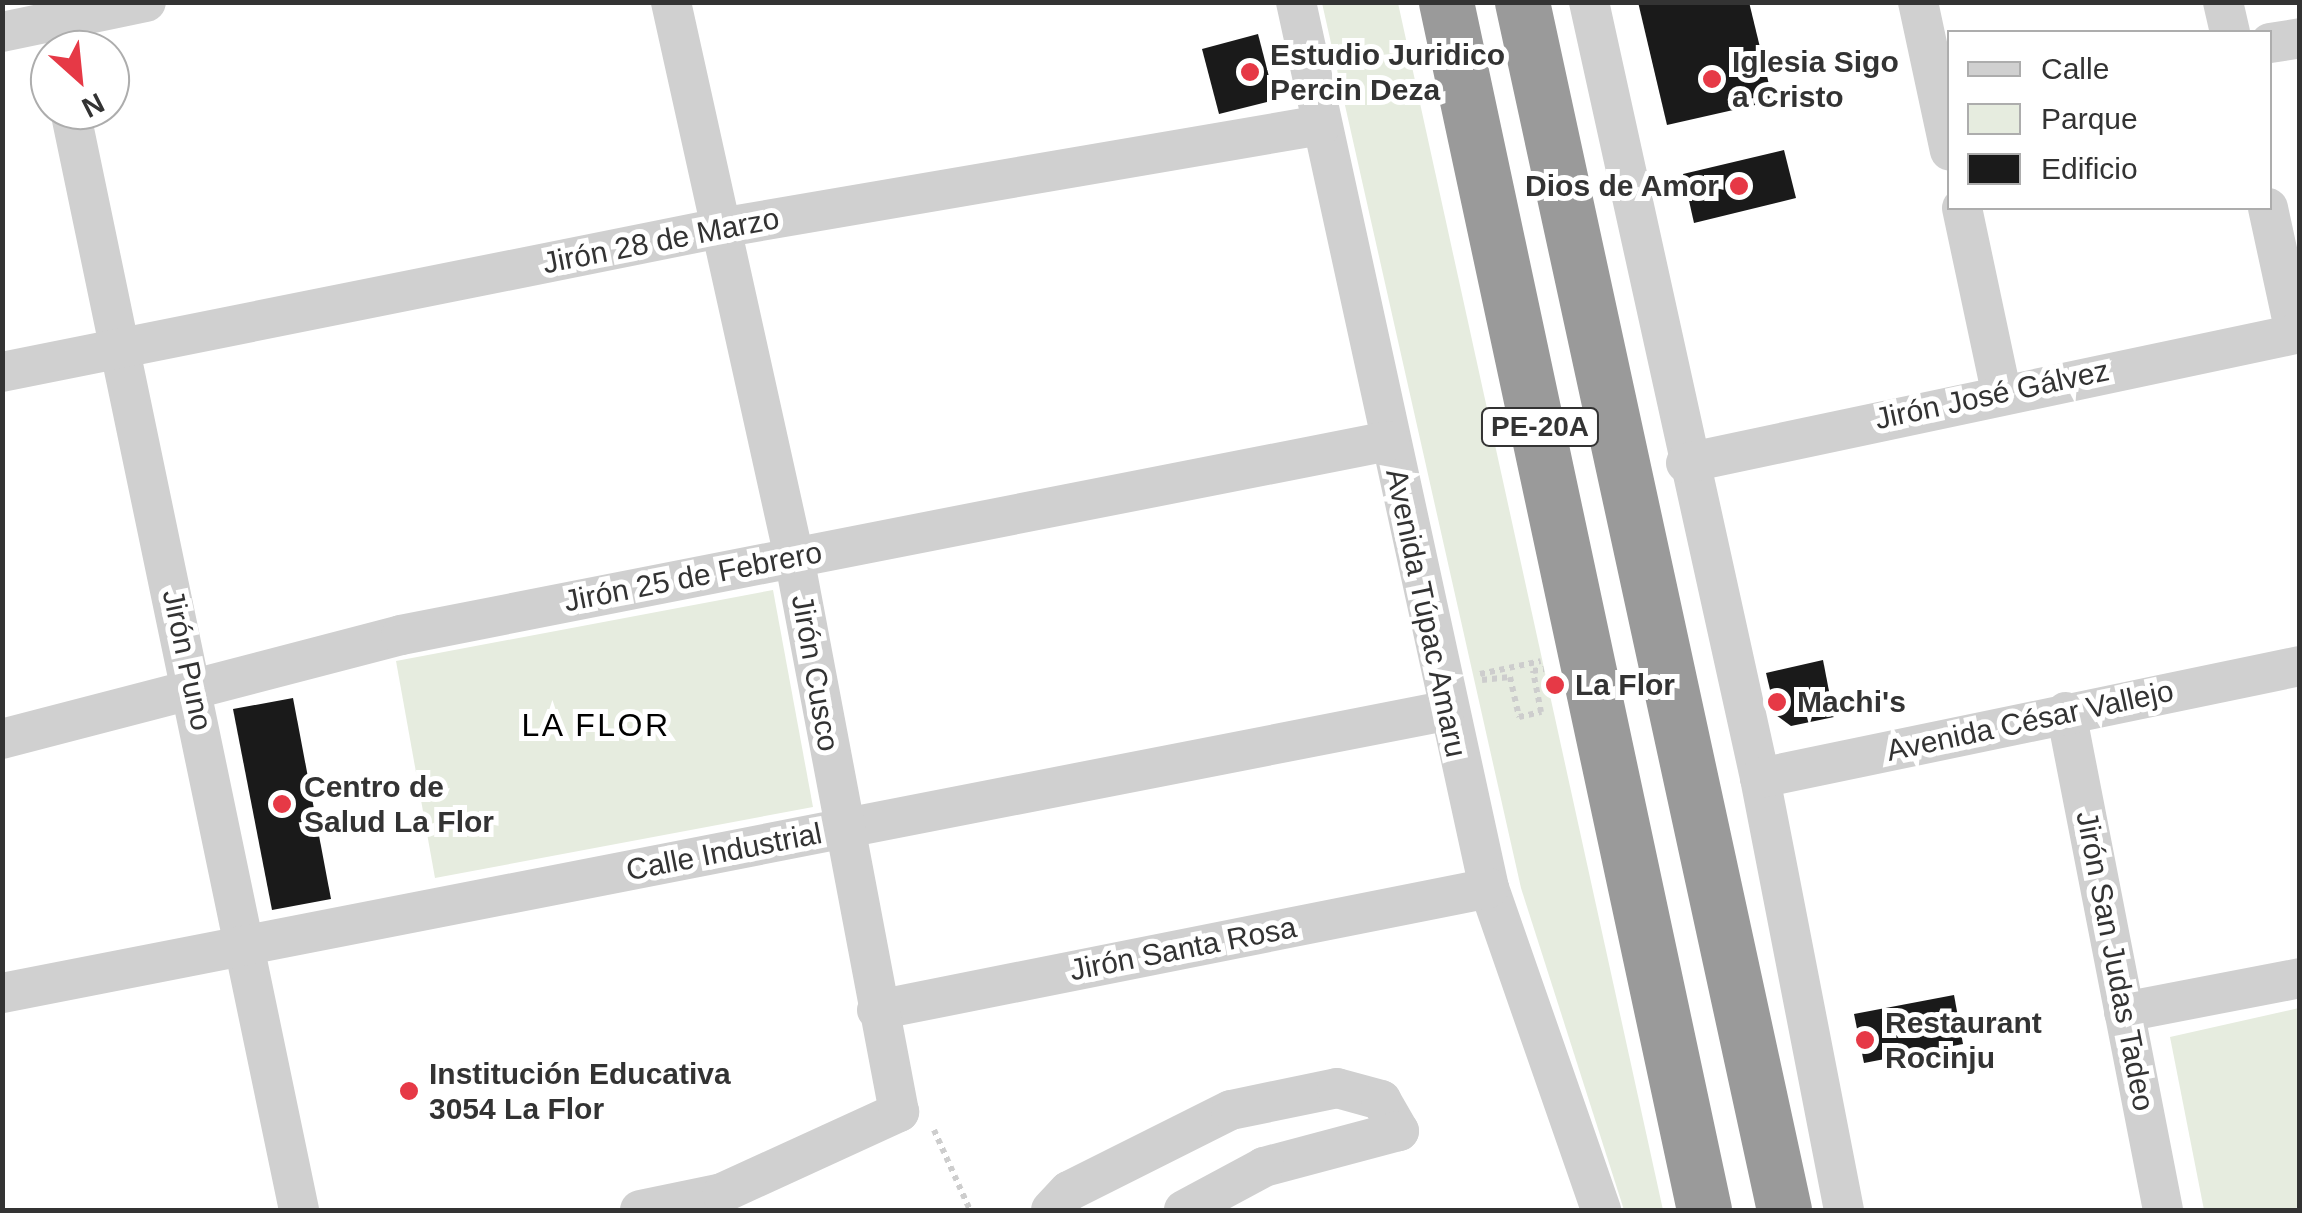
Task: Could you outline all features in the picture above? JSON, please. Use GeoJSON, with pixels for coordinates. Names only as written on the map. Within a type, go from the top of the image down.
{"type":"FeatureCollection","features":[{"type":"Feature","properties":{"kind":"highway","name":"PE-20A"},"geometry":{"type":"LineString","coordinates":[[1446,2],[1704,1210]]}},
{"type":"Feature","properties":{"kind":"highway","name":"PE-20A"},"geometry":{"type":"LineString","coordinates":[[1522,2],[1784,1210]]}},
{"type":"Feature","properties":{"kind":"street"},"geometry":{"type":"LineString","coordinates":[[2,32],[52,25],[146,2]]}},
{"type":"Feature","properties":{"kind":"street","name":"Jirón Cusco"},"geometry":{"type":"LineString","coordinates":[[670,2],[794,557],[899,1112]]}},
{"type":"Feature","properties":{"kind":"street","name":"Avenida Túpac Amaru"},"geometry":{"type":"LineString","coordinates":[[1296,2],[1445,710],[1489,888],[1601,1210]]}},
{"type":"Feature","properties":{"kind":"street"},"geometry":{"type":"LineString","coordinates":[[1588,2],[1686,463],[1760,778],[1844,1210]]}},
{"type":"Feature","properties":{"kind":"street"},"geometry":{"type":"LineString","coordinates":[[1918,2],[1947,137]]}},
{"type":"Feature","properties":{"kind":"street"},"geometry":{"type":"LineString","coordinates":[[2223,2],[2230,30]]}},
{"type":"Feature","properties":{"kind":"street"},"geometry":{"type":"LineString","coordinates":[[2272,42],[2300,38]]}},
{"type":"Feature","properties":{"kind":"street","name":"Jirón 28 de Marzo"},"geometry":{"type":"LineString","coordinates":[[2,372],[720,228],[1321,124]]}},
{"type":"Feature","properties":{"kind":"street","name":"Jirón Puno"},"geometry":{"type":"LineString","coordinates":[[74,130],[195,694],[298,1210]]}},
{"type":"Feature","properties":{"kind":"street"},"geometry":{"type":"LineString","coordinates":[[1962,210],[2001,391]]}},
{"type":"Feature","properties":{"kind":"street"},"geometry":{"type":"LineString","coordinates":[[2268,210],[2297,333]]}},
{"type":"Feature","properties":{"kind":"street","name":"Jirón José Gálvez"},"geometry":{"type":"LineString","coordinates":[[1686,463],[2001,391],[2297,333]]}},
{"type":"Feature","properties":{"kind":"street","name":"Jirón 25 de Febrero"},"geometry":{"type":"LineString","coordinates":[[2,739],[195,694],[400,635],[1389,441]]}},
{"type":"Feature","properties":{"kind":"street","name":"Avenida César Vallejo"},"geometry":{"type":"LineString","coordinates":[[1760,778],[2300,666]]}},
{"type":"Feature","properties":{"kind":"street","name":"Calle Industrial"},"geometry":{"type":"LineString","coordinates":[[2,992],[1445,710]]}},
{"type":"Feature","properties":{"kind":"street","name":"Jirón San Judas Tadeo"},"geometry":{"type":"LineString","coordinates":[[2066,712],[2162,1210]]}},
{"type":"Feature","properties":{"kind":"street","name":"Jirón Santa Rosa"},"geometry":{"type":"LineString","coordinates":[[878,1010],[1489,888]]}},
{"type":"Feature","properties":{"kind":"street"},"geometry":{"type":"LineString","coordinates":[[2124,1012],[2300,978]]}},
{"type":"Feature","properties":{"kind":"street"},"geometry":{"type":"LineString","coordinates":[[1051,1210],[1069,1191],[1231,1110],[1337,1088],[1382,1100],[1399,1131],[1264,1167],[1184,1210]]}},
{"type":"Feature","properties":{"kind":"street"},"geometry":{"type":"LineString","coordinates":[[640,1210],[724,1202],[899,1112]]}},
{"type":"Feature","properties":{"kind":"path"},"geometry":{"type":"LineString","coordinates":[[1543,660],[1533,671],[1541,712],[1519,716],[1510,676],[1482,682],[1480,674],[1543,660]]}},
{"type":"Feature","properties":{"kind":"path"},"geometry":{"type":"LineString","coordinates":[[899,1112],[932,1126],[970,1210]]}},
{"type":"Feature","properties":{"kind":"green space"},"geometry":{"type":"Polygon","coordinates":[[[1322,3],[1398,3],[1663,1210],[1624,1210],[1521,888],[1322,3]]]}},
{"type":"Feature","properties":{"kind":"green space"},"geometry":{"type":"Polygon","coordinates":[[[773,590],[813,807],[435,878],[396,661],[773,590]]]}},
{"type":"Feature","properties":{"kind":"green space"},"geometry":{"type":"Polygon","coordinates":[[[2299,1008],[2299,1210],[2204,1210],[2170,1037],[2299,1008]]]}},
{"type":"Feature","properties":{"kind":"building","name":"Iglesia Sigo a Cristo"},"geometry":{"type":"Polygon","coordinates":[[[1638,2],[1749,2],[1773,101],[1667,125],[1638,2]]]}},
{"type":"Feature","properties":{"kind":"building"},"geometry":{"type":"Polygon","coordinates":[[[1258,34],[1275,100],[1219,114],[1202,49],[1258,34]]]}},
{"type":"Feature","properties":{"kind":"building","name":"Dios de Amor"},"geometry":{"type":"Polygon","coordinates":[[[1784,150],[1796,198],[1694,223],[1683,174],[1784,150]]]}},
{"type":"Feature","properties":{"kind":"building"},"geometry":{"type":"Polygon","coordinates":[[[1823,660],[1834,717],[1791,726],[1776,715],[1766,673],[1823,660]]]}},
{"type":"Feature","properties":{"kind":"building","name":"Centro de Salud La Flor"},"geometry":{"type":"Polygon","coordinates":[[[293,698],[331,899],[272,910],[233,709],[293,698]]]}},
{"type":"Feature","properties":{"kind":"building"},"geometry":{"type":"Polygon","coordinates":[[[1954,995],[1963,1044],[1864,1063],[1854,1014],[1954,995]]]}},
{"type":"Feature","properties":{"kind":"place","name":"Estudio Juridico Percin Deza"},"geometry":{"type":"Point","coordinates":[1250,72]}},
{"type":"Feature","properties":{"kind":"place","name":"Iglesia Sigo a Cristo"},"geometry":{"type":"Point","coordinates":[1712,79]}},
{"type":"Feature","properties":{"kind":"place","name":"Dios de Amor"},"geometry":{"type":"Point","coordinates":[1739,186]}},
{"type":"Feature","properties":{"kind":"place","name":"La Flor"},"geometry":{"type":"Point","coordinates":[1555,685]}},
{"type":"Feature","properties":{"kind":"place","name":"Machi's"},"geometry":{"type":"Point","coordinates":[1777,702]}},
{"type":"Feature","properties":{"kind":"place","name":"Centro de Salud La Flor"},"geometry":{"type":"Point","coordinates":[282,804]}},
{"type":"Feature","properties":{"kind":"place","name":"Restaurant Rocinju"},"geometry":{"type":"Point","coordinates":[1865,1040]}},
{"type":"Feature","properties":{"kind":"place","name":"Institución Educativa 3054 La Flor"},"geometry":{"type":"Point","coordinates":[409,1091]}},
{"type":"Feature","properties":{"kind":"district","name":"LA FLOR"},"geometry":{"type":"Point","coordinates":[596,725]}}]}
